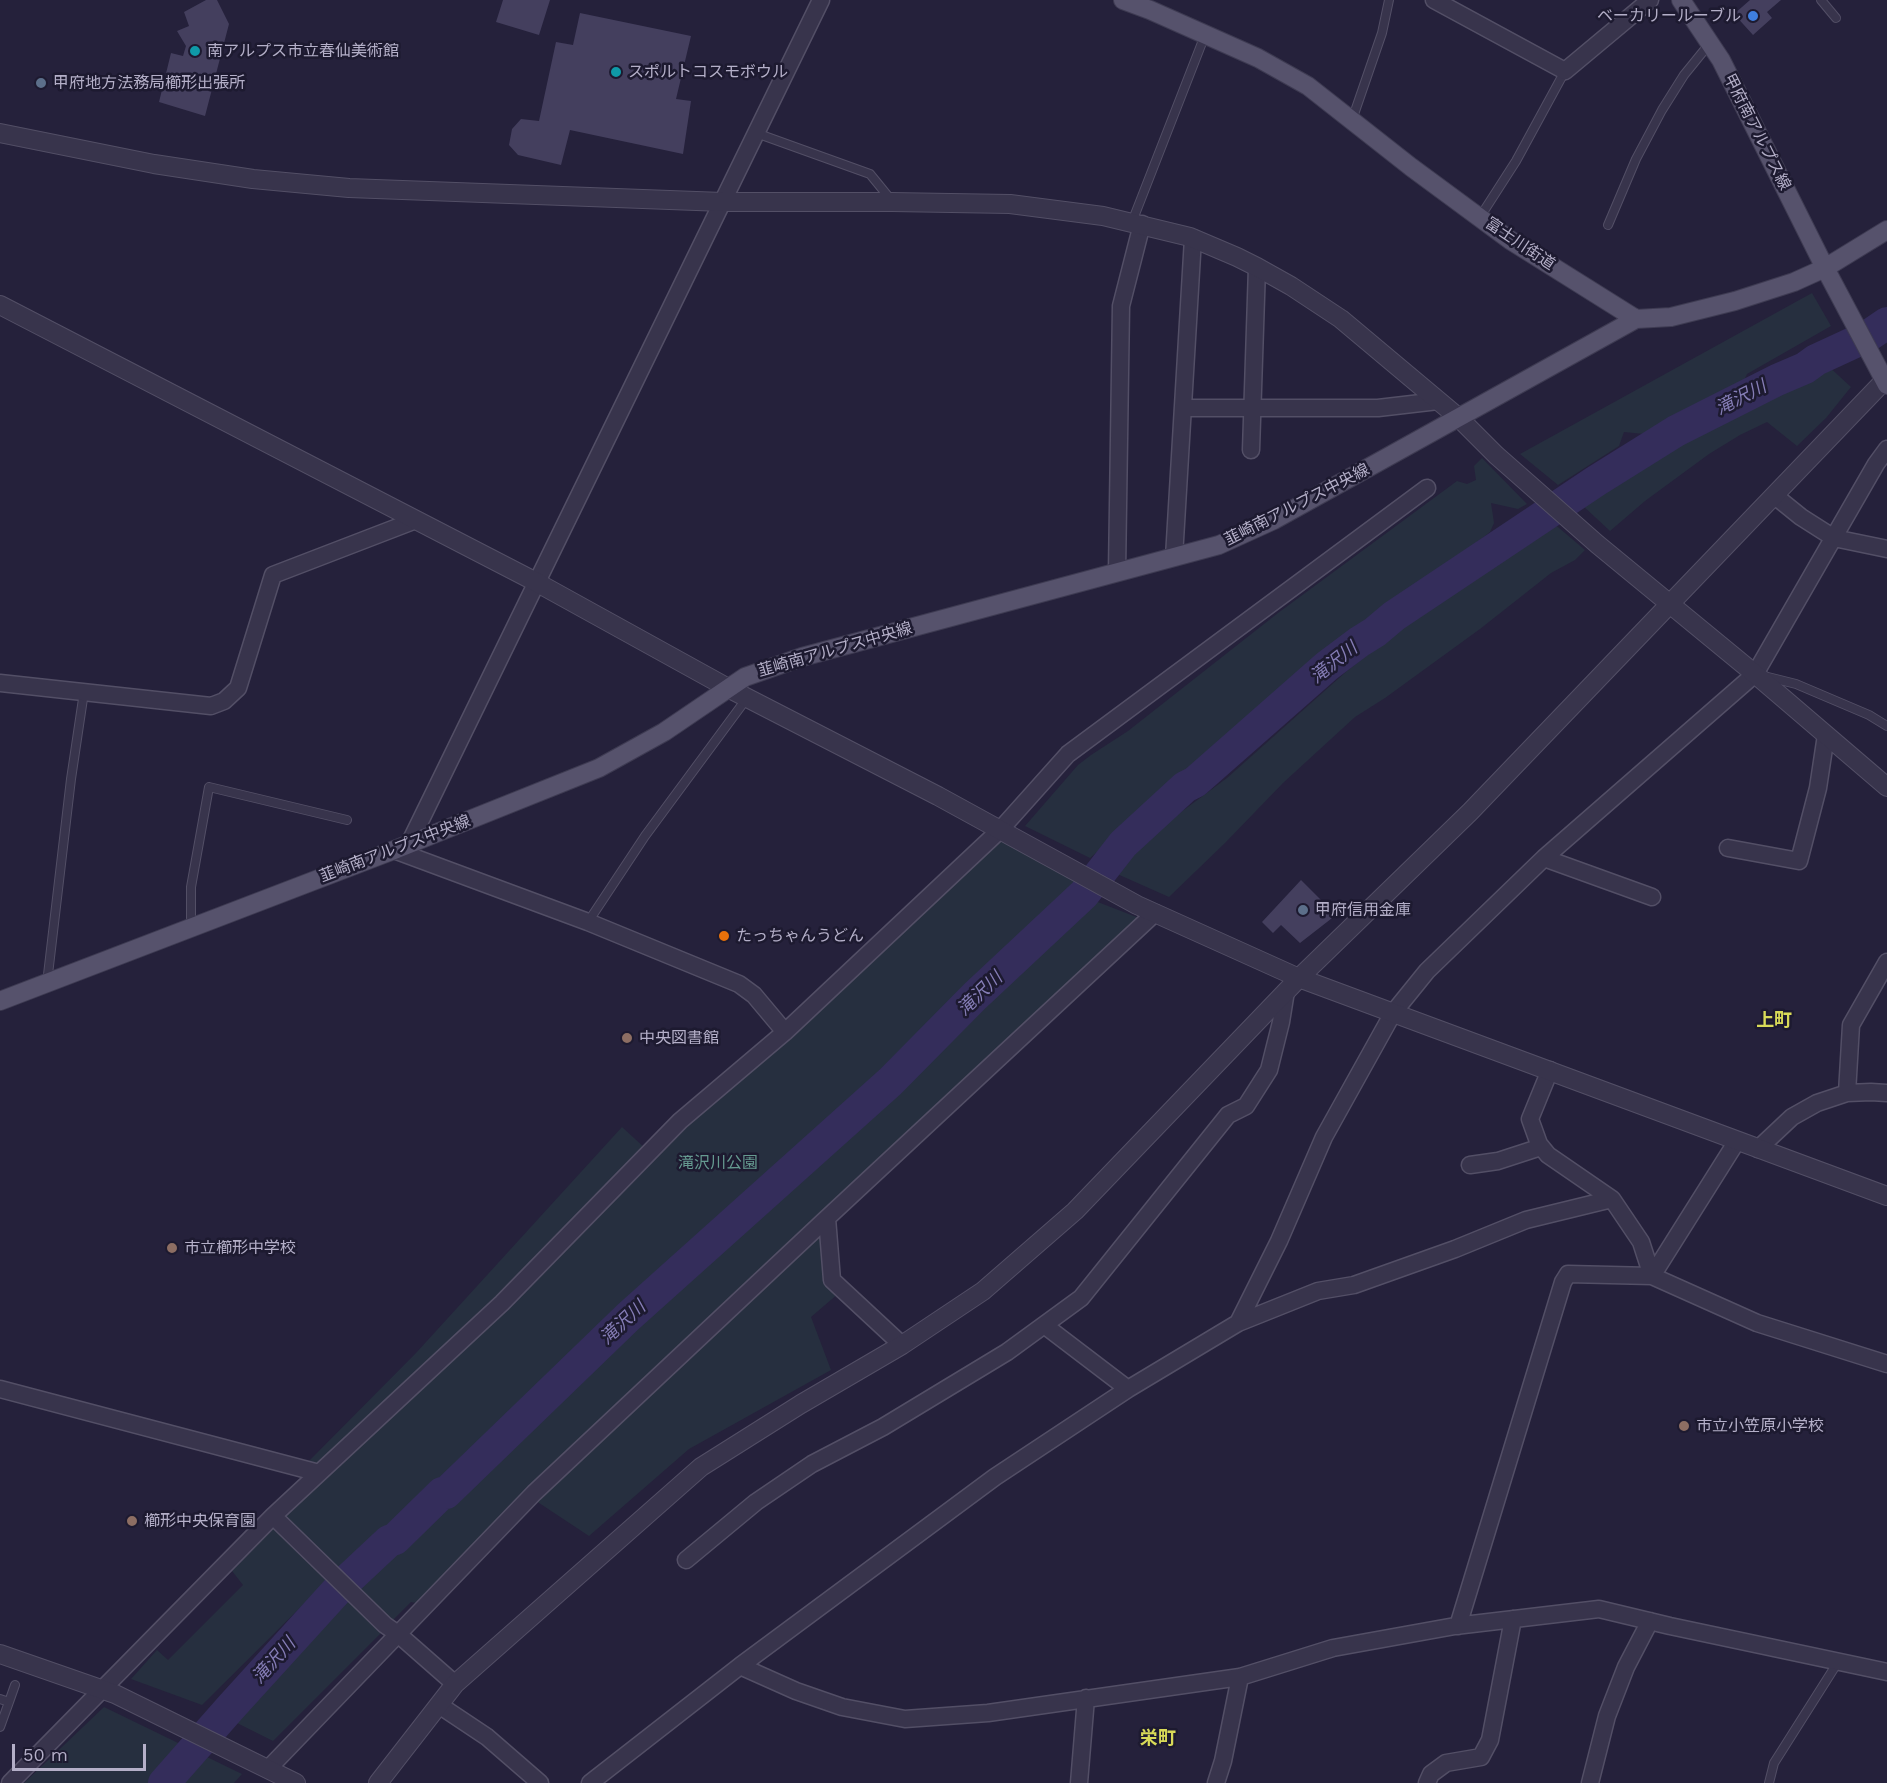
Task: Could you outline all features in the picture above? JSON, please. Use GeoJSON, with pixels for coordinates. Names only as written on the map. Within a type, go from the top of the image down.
{"type":"FeatureCollection","features":[{"type":"Feature","properties":{"kind":"main road","name":"富士川街道"},"geometry":{"type":"LineString","coordinates":[[1123,0],[1258,58],[1308,86],[1510,240],[1636,319]]}},
{"type":"Feature","properties":{"kind":"main road","name":"甲府南アルプス線"},"geometry":{"type":"LineString","coordinates":[[1681,0],[1721,60],[1825,268]]}},
{"type":"Feature","properties":{"kind":"main road"},"geometry":{"type":"LineString","coordinates":[[1636,319],[1671,317],[1734,301],[1794,282],[1825,268],[1887,230]]}},
{"type":"Feature","properties":{"kind":"main road"},"geometry":{"type":"LineString","coordinates":[[1825,268],[1886,382]]}},
{"type":"Feature","properties":{"kind":"main road","name":"韮崎南アルプス中央線"},"geometry":{"type":"LineString","coordinates":[[0,1000],[401,847],[599,768],[664,732],[745,677],[802,657],[1219,545],[1274,520],[1636,319]]}},
{"type":"Feature","properties":{"kind":"street"},"geometry":{"type":"LineString","coordinates":[[785,1032],[754,995],[739,984],[401,847],[536,582],[821,0]]}},
{"type":"Feature","properties":{"kind":"street"},"geometry":{"type":"LineString","coordinates":[[1434,0],[1565,71],[1650,0]]}},
{"type":"Feature","properties":{"kind":"street"},"geometry":{"type":"LineString","coordinates":[[0,132],[154,164],[285,182],[350,188],[723,202],[892,201],[1010,204],[1103,216],[1193,238],[1257,267],[1341,319],[1459,418],[1496,456],[1597,544],[1755,674],[1887,787]]}},
{"type":"Feature","properties":{"kind":"street"},"geometry":{"type":"LineString","coordinates":[[1117,572],[1121,306],[1137,223]]}},
{"type":"Feature","properties":{"kind":"street"},"geometry":{"type":"LineString","coordinates":[[1174,557],[1193,238]]}},
{"type":"Feature","properties":{"kind":"street"},"geometry":{"type":"LineString","coordinates":[[1251,450],[1257,267]]}},
{"type":"Feature","properties":{"kind":"street"},"geometry":{"type":"LineString","coordinates":[[0,305],[536,582],[728,688],[938,796],[1137,905],[1299,978],[1887,1196]]}},
{"type":"Feature","properties":{"kind":"street"},"geometry":{"type":"LineString","coordinates":[[378,1783],[455,1684],[701,1467],[801,1404],[902,1345],[983,1291],[1075,1211],[1286,991],[1470,812],[1886,382]]}},
{"type":"Feature","properties":{"kind":"street"},"geometry":{"type":"LineString","coordinates":[[1183,408],[1378,408],[1438,401]]}},
{"type":"Feature","properties":{"kind":"street"},"geometry":{"type":"LineString","coordinates":[[1238,1323],[1278,1241],[1324,1137],[1393,1013],[1427,971],[1544,858],[1755,674],[1876,464],[1887,449]]}},
{"type":"Feature","properties":{"kind":"street"},"geometry":{"type":"LineString","coordinates":[[10,1783],[109,1692],[273,1516],[502,1303],[680,1120],[785,1032],[1000,830],[1068,754],[1427,488]]}},
{"type":"Feature","properties":{"kind":"street"},"geometry":{"type":"LineString","coordinates":[[1775,496],[1801,517],[1834,538],[1887,549]]}},
{"type":"Feature","properties":{"kind":"street"},"geometry":{"type":"LineString","coordinates":[[0,683],[211,706],[224,701],[238,688],[273,575],[416,520]]}},
{"type":"Feature","properties":{"kind":"street"},"geometry":{"type":"LineString","coordinates":[[1728,848],[1799,861],[1818,788],[1826,735]]}},
{"type":"Feature","properties":{"kind":"street"},"geometry":{"type":"LineString","coordinates":[[1544,858],[1652,897]]}},
{"type":"Feature","properties":{"kind":"street"},"geometry":{"type":"LineString","coordinates":[[262,1766],[392,1629],[534,1493],[1155,913]]}},
{"type":"Feature","properties":{"kind":"street"},"geometry":{"type":"LineString","coordinates":[[1847,1094],[1851,1025],[1887,962]]}},
{"type":"Feature","properties":{"kind":"street"},"geometry":{"type":"LineString","coordinates":[[686,1560],[756,1502],[812,1464],[883,1426],[1007,1352],[1081,1298],[1228,1116],[1246,1106],[1269,1070],[1286,991]]}},
{"type":"Feature","properties":{"kind":"street"},"geometry":{"type":"LineString","coordinates":[[1550,1070],[1530,1119],[1541,1147],[1548,1155],[1612,1199],[1641,1242],[1652,1276]]}},
{"type":"Feature","properties":{"kind":"street"},"geometry":{"type":"LineString","coordinates":[[1758,1149],[1792,1117],[1816,1103],[1847,1094],[1887,1093]]}},
{"type":"Feature","properties":{"kind":"street"},"geometry":{"type":"LineString","coordinates":[[1652,1276],[1737,1141]]}},
{"type":"Feature","properties":{"kind":"street"},"geometry":{"type":"LineString","coordinates":[[1470,1165],[1498,1161],[1541,1147]]}},
{"type":"Feature","properties":{"kind":"street"},"geometry":{"type":"LineString","coordinates":[[590,1783],[740,1666],[995,1477],[1128,1389],[1238,1323],[1318,1291],[1354,1285],[1455,1249],[1526,1220],[1612,1199]]}},
{"type":"Feature","properties":{"kind":"street"},"geometry":{"type":"LineString","coordinates":[[827,1218],[832,1280],[902,1345]]}},
{"type":"Feature","properties":{"kind":"street"},"geometry":{"type":"LineString","coordinates":[[1458,1626],[1563,1282],[1568,1274],[1652,1276],[1757,1323],[1887,1364]]}},
{"type":"Feature","properties":{"kind":"street"},"geometry":{"type":"LineString","coordinates":[[1044,1325],[1128,1389]]}},
{"type":"Feature","properties":{"kind":"street"},"geometry":{"type":"LineString","coordinates":[[0,1389],[319,1473]]}},
{"type":"Feature","properties":{"kind":"street"},"geometry":{"type":"LineString","coordinates":[[273,1516],[392,1629],[455,1684]]}},
{"type":"Feature","properties":{"kind":"street"},"geometry":{"type":"LineString","coordinates":[[740,1666],[796,1691],[842,1707],[905,1719],[988,1713],[1240,1677],[1332,1648],[1458,1626],[1599,1609],[1887,1672]]}},
{"type":"Feature","properties":{"kind":"street"},"geometry":{"type":"LineString","coordinates":[[1427,1783],[1431,1774],[1446,1763],[1481,1757],[1491,1740],[1513,1619]]}},
{"type":"Feature","properties":{"kind":"street"},"geometry":{"type":"LineString","coordinates":[[1590,1783],[1607,1716],[1626,1667],[1650,1621]]}},
{"type":"Feature","properties":{"kind":"street"},"geometry":{"type":"LineString","coordinates":[[0,1654],[109,1692],[296,1783]]}},
{"type":"Feature","properties":{"kind":"street"},"geometry":{"type":"LineString","coordinates":[[1216,1783],[1223,1761],[1240,1677]]}},
{"type":"Feature","properties":{"kind":"street"},"geometry":{"type":"LineString","coordinates":[[1079,1783],[1086,1698]]}},
{"type":"Feature","properties":{"kind":"street"},"geometry":{"type":"LineString","coordinates":[[439,1705],[487,1737],[540,1783]]}},
{"type":"Feature","properties":{"kind":"lane"},"geometry":{"type":"LineString","coordinates":[[1352,121],[1382,33],[1389,0]]}},
{"type":"Feature","properties":{"kind":"lane"},"geometry":{"type":"LineString","coordinates":[[1821,0],[1836,18]]}},
{"type":"Feature","properties":{"kind":"lane"},"geometry":{"type":"LineString","coordinates":[[1137,223],[1205,35]]}},
{"type":"Feature","properties":{"kind":"lane"},"geometry":{"type":"LineString","coordinates":[[1608,225],[1636,159],[1662,110],[1684,75],[1711,43]]}},
{"type":"Feature","properties":{"kind":"lane"},"geometry":{"type":"LineString","coordinates":[[1480,217],[1516,161],[1565,71]]}},
{"type":"Feature","properties":{"kind":"lane"},"geometry":{"type":"LineString","coordinates":[[756,133],[870,174],[892,201]]}},
{"type":"Feature","properties":{"kind":"lane"},"geometry":{"type":"LineString","coordinates":[[1755,674],[1796,684],[1869,715],[1887,726]]}},
{"type":"Feature","properties":{"kind":"lane"},"geometry":{"type":"LineString","coordinates":[[47,983],[71,779],[84,692]]}},
{"type":"Feature","properties":{"kind":"lane"},"geometry":{"type":"LineString","coordinates":[[588,922],[645,836],[747,698]]}},
{"type":"Feature","properties":{"kind":"lane"},"geometry":{"type":"LineString","coordinates":[[191,928],[191,886],[209,787],[347,820]]}},
{"type":"Feature","properties":{"kind":"lane"},"geometry":{"type":"LineString","coordinates":[[1769,1783],[1774,1763],[1838,1661]]}},
{"type":"Feature","properties":{"kind":"lane"},"geometry":{"type":"LineString","coordinates":[[0,1727],[4,1701],[15,1685]]}},
{"type":"Feature","properties":{"kind":"green space"},"geometry":{"type":"Polygon","coordinates":[[[1812,293],[1831,326],[1747,374],[1742,385],[1735,390],[1719,393],[1715,398],[1644,434],[1624,432],[1619,446],[1558,485],[1520,454],[1812,293]]]}},
{"type":"Feature","properties":{"kind":"green space"},"geometry":{"type":"Polygon","coordinates":[[[1826,364],[1851,387],[1826,418],[1797,446],[1767,422],[1709,454],[1645,501],[1610,531],[1581,504],[1602,487],[1690,430],[1704,426],[1737,406],[1754,400],[1826,364]]]}},
{"type":"Feature","properties":{"kind":"green space"},"geometry":{"type":"Polygon","coordinates":[[[1482,458],[1527,504],[1518,509],[1491,503],[1494,523],[1490,532],[1380,611],[1247,718],[1151,805],[1132,815],[1128,825],[1090,858],[1025,826],[1078,765],[1128,731],[1278,613],[1457,481],[1467,484],[1476,480],[1474,466],[1482,458]]]}},
{"type":"Feature","properties":{"kind":"green space"},"geometry":{"type":"Polygon","coordinates":[[[1552,522],[1585,550],[1575,560],[1551,573],[1480,629],[1385,698],[1355,717],[1283,783],[1169,897],[1115,873],[1165,824],[1227,778],[1347,671],[1409,622],[1484,572],[1552,522]]]}},
{"type":"Feature","properties":{"kind":"green space","name":"滝沢川公園"},"geometry":{"type":"Polygon","coordinates":[[[1000,830],[1096,883],[975,996],[902,1071],[644,1303],[446,1493],[373,1557],[332,1574],[273,1516],[674,1127],[1000,830]]]}},
{"type":"Feature","properties":{"kind":"green space","name":"滝沢川公園"},"geometry":{"type":"Polygon","coordinates":[[[1090,899],[1139,918],[822,1217],[839,1293],[811,1317],[831,1370],[689,1449],[589,1536],[530,1497],[426,1605],[411,1602],[393,1620],[358,1588],[810,1161],[819,1167],[828,1146],[1090,899]]]}},
{"type":"Feature","properties":{"kind":"green space","name":"滝沢川公園"},"geometry":{"type":"Polygon","coordinates":[[[622,1127],[646,1149],[502,1297],[317,1468],[305,1465],[416,1353],[622,1127]]]}},
{"type":"Feature","properties":{"kind":"green space"},"geometry":{"type":"Polygon","coordinates":[[[274,1528],[328,1580],[202,1705],[131,1679],[157,1650],[168,1660],[243,1585],[232,1571],[274,1528]]]}},
{"type":"Feature","properties":{"kind":"green space"},"geometry":{"type":"Polygon","coordinates":[[[348,1597],[385,1629],[273,1741],[229,1719],[348,1597]]]}},
{"type":"Feature","properties":{"kind":"green space"},"geometry":{"type":"Polygon","coordinates":[[[104,1707],[242,1774],[234,1783],[24,1783],[104,1707]]]}},
{"type":"Feature","properties":{"kind":"building"},"geometry":{"type":"Polygon","coordinates":[[[206,0],[217,0],[229,24],[205,116],[159,102],[171,53],[183,56],[186,46],[177,31],[189,26],[184,12],[206,0]]]}},
{"type":"Feature","properties":{"kind":"building"},"geometry":{"type":"Polygon","coordinates":[[[503,0],[550,0],[539,35],[496,22],[503,0]]]}},
{"type":"Feature","properties":{"kind":"building","name":"ベーカリールーブル"},"geometry":{"type":"Polygon","coordinates":[[[1750,0],[1781,0],[1767,12],[1772,18],[1753,35],[1734,14],[1750,0]]]}},
{"type":"Feature","properties":{"kind":"building","name":"スポルトコスモボウル"},"geometry":{"type":"Polygon","coordinates":[[[580,13],[691,36],[676,99],[691,101],[683,154],[570,130],[561,165],[518,155],[509,145],[512,129],[521,119],[539,121],[556,42],[573,45],[580,13]]]}},
{"type":"Feature","properties":{"kind":"building"},"geometry":{"type":"Polygon","coordinates":[[[1301,880],[1336,915],[1300,943],[1281,925],[1273,933],[1262,922],[1301,880]]]}},
{"type":"Feature","properties":{"kind":"waterway","name":"滝沢川"},"geometry":{"type":"LineString","coordinates":[[164,1783],[342,1585],[389,1541],[395,1539],[442,1493],[446,1493],[628,1317],[890,1082],[975,996],[1084,894],[1123,844],[1185,787],[1195,782],[1327,666],[1394,616],[1596,481],[1676,431],[1868,336],[1887,323]]}},
{"type":"Feature","properties":{"kind":"place","name":"ベーカリールーブル"},"geometry":{"type":"Point","coordinates":[1753,16]}},
{"type":"Feature","properties":{"kind":"place","name":"南アルプス市立春仙美術館"},"geometry":{"type":"Point","coordinates":[195,51]}},
{"type":"Feature","properties":{"kind":"place","name":"スポルトコスモボウル"},"geometry":{"type":"Point","coordinates":[616,72]}},
{"type":"Feature","properties":{"kind":"place","name":"甲府地方法務局櫛形出張所"},"geometry":{"type":"Point","coordinates":[41,83]}},
{"type":"Feature","properties":{"kind":"place","name":"甲府信用金庫"},"geometry":{"type":"Point","coordinates":[1303,910]}},
{"type":"Feature","properties":{"kind":"place","name":"たっちゃんうどん"},"geometry":{"type":"Point","coordinates":[724,936]}},
{"type":"Feature","properties":{"kind":"place","name":"中央図書館"},"geometry":{"type":"Point","coordinates":[627,1038]}},
{"type":"Feature","properties":{"kind":"place","name":"市立櫛形中学校"},"geometry":{"type":"Point","coordinates":[172,1248]}},
{"type":"Feature","properties":{"kind":"place","name":"市立小笠原小学校"},"geometry":{"type":"Point","coordinates":[1684,1426]}},
{"type":"Feature","properties":{"kind":"place","name":"櫛形中央保育園"},"geometry":{"type":"Point","coordinates":[132,1521]}},
{"type":"Feature","properties":{"kind":"district","name":"上町"},"geometry":{"type":"Point","coordinates":[1774,1021]}},
{"type":"Feature","properties":{"kind":"district","name":"栄町"},"geometry":{"type":"Point","coordinates":[1158,1739]}}]}
